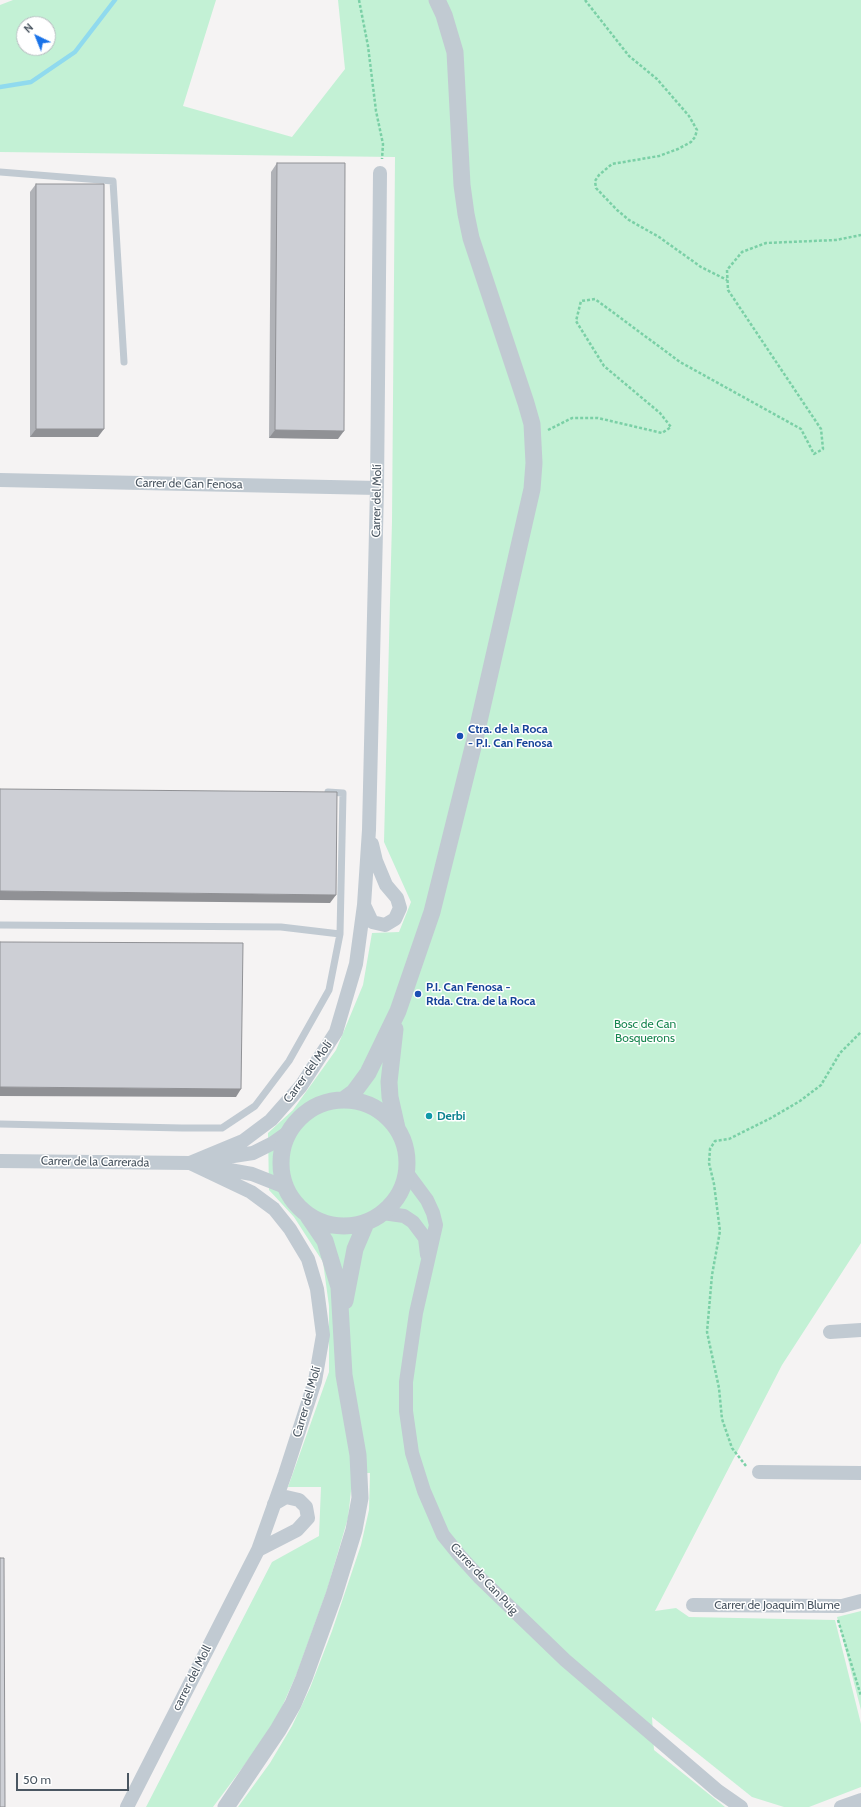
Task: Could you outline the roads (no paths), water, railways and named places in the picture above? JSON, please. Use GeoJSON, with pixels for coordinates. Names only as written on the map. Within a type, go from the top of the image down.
{"type":"FeatureCollection","features":[{"type":"Feature","properties":{"kind":"street"},"geometry":{"type":"LineString","coordinates":[[343,1100],[354,1092],[368,1073],[398,1011],[432,912],[475,739],[529,508],[532,489],[534,438],[526,403],[471,238],[462,185],[455,52],[446,20],[437,0]]}},
{"type":"Feature","properties":{"kind":"street","name":"Carrer del Molí"},"geometry":{"type":"LineString","coordinates":[[190,1163],[243,1141],[271,1120],[301,1086],[336,1032],[356,964],[364,905],[369,830],[377,488],[380,173]]}},
{"type":"Feature","properties":{"kind":"street","name":"Carrer de Can Fenosa"},"geometry":{"type":"LineString","coordinates":[[0,480],[377,488]]}},
{"type":"Feature","properties":{"kind":"street","name":"Carrer del Molí"},"geometry":{"type":"LineString","coordinates":[[364,905],[372,922],[385,925],[395,919],[400,908],[397,898],[386,885],[376,861],[369,830]]}},
{"type":"Feature","properties":{"kind":"street"},"geometry":{"type":"LineString","coordinates":[[308,1216],[333,1226],[366,1223],[383,1213],[396,1198],[407,1173],[407,1153],[397,1128],[390,1097],[389,1082],[392,1046],[398,1011]]}},
{"type":"Feature","properties":{"kind":"street"},"geometry":{"type":"LineString","coordinates":[[226,1807],[266,1750],[293,1704],[327,1617],[354,1530],[360,1498],[358,1455],[344,1375],[339,1287],[325,1241],[308,1216],[291,1198],[285,1187],[280,1168],[284,1145],[290,1131],[310,1111],[330,1103],[343,1100],[356,1101],[380,1111],[388,1117],[397,1128]]}},
{"type":"Feature","properties":{"kind":"street","name":"Carrer de la Carrerada"},"geometry":{"type":"LineString","coordinates":[[190,1163],[253,1153],[273,1143],[290,1131]]}},
{"type":"Feature","properties":{"kind":"street","name":"Carrer de la Carrerada"},"geometry":{"type":"LineString","coordinates":[[0,1161],[190,1163],[252,1174],[285,1187]]}},
{"type":"Feature","properties":{"kind":"street","name":"Carrer del Molí"},"geometry":{"type":"LineString","coordinates":[[190,1163],[251,1192],[274,1209],[290,1229],[308,1259],[317,1289],[323,1335],[315,1381],[258,1550]]}},
{"type":"Feature","properties":{"kind":"street","name":"Carrer de Can Puig"},"geometry":{"type":"LineString","coordinates":[[407,1173],[427,1200],[436,1225],[427,1259],[410,1352],[406,1382],[406,1411],[412,1453],[424,1491],[443,1535],[480,1578],[565,1660],[712,1787],[742,1807]]}},
{"type":"Feature","properties":{"kind":"street","name":"Carrer de Can Puig"},"geometry":{"type":"LineString","coordinates":[[383,1213],[404,1216],[413,1222],[425,1238],[427,1259]]}},
{"type":"Feature","properties":{"kind":"street"},"geometry":{"type":"LineString","coordinates":[[341,1317],[355,1249],[366,1223]]}},
{"type":"Feature","properties":{"kind":"street"},"geometry":{"type":"LineString","coordinates":[[830,1332],[861,1330]]}},
{"type":"Feature","properties":{"kind":"street"},"geometry":{"type":"LineString","coordinates":[[759,1472],[861,1473]]}},
{"type":"Feature","properties":{"kind":"street"},"geometry":{"type":"LineString","coordinates":[[258,1550],[297,1530],[308,1518],[306,1507],[299,1500],[286,1497],[274,1504]]}},
{"type":"Feature","properties":{"kind":"street","name":"carrer del Moll"},"geometry":{"type":"LineString","coordinates":[[127,1807],[258,1550]]}},
{"type":"Feature","properties":{"kind":"street","name":"Carrer de Joaquim Blume"},"geometry":{"type":"LineString","coordinates":[[693,1606],[842,1606],[861,1601]]}},
{"type":"Feature","properties":{"kind":"street"},"geometry":{"type":"LineString","coordinates":[[841,1807],[861,1800]]}},
{"type":"Feature","properties":{"kind":"lane"},"geometry":{"type":"LineString","coordinates":[[0,172],[113,181],[124,362]]}},
{"type":"Feature","properties":{"kind":"lane"},"geometry":{"type":"LineString","coordinates":[[0,1124],[222,1128],[255,1106],[288,1061],[329,990],[340,934],[343,792],[319,792]]}},
{"type":"Feature","properties":{"kind":"lane"},"geometry":{"type":"LineString","coordinates":[[0,925],[281,928],[340,934]]}},
{"type":"Feature","properties":{"kind":"waterway"},"geometry":{"type":"LineString","coordinates":[[0,87],[31,82],[75,52],[115,0]]}},
{"type":"Feature","properties":{"kind":"place","name":"Ctra. de la Roca - P.I. Can Fenosa"},"geometry":{"type":"Point","coordinates":[460,736]}},
{"type":"Feature","properties":{"kind":"place","name":"P.I. Can Fenosa - Rtda. Ctra. de la Roca"},"geometry":{"type":"Point","coordinates":[418,994]}},
{"type":"Feature","properties":{"kind":"place","name":"Derbi"},"geometry":{"type":"Point","coordinates":[429,1116]}},
{"type":"Feature","properties":{"kind":"park label","name":"Bosc de Can Bosquerons"},"geometry":{"type":"Point","coordinates":[645,1031]}}]}
